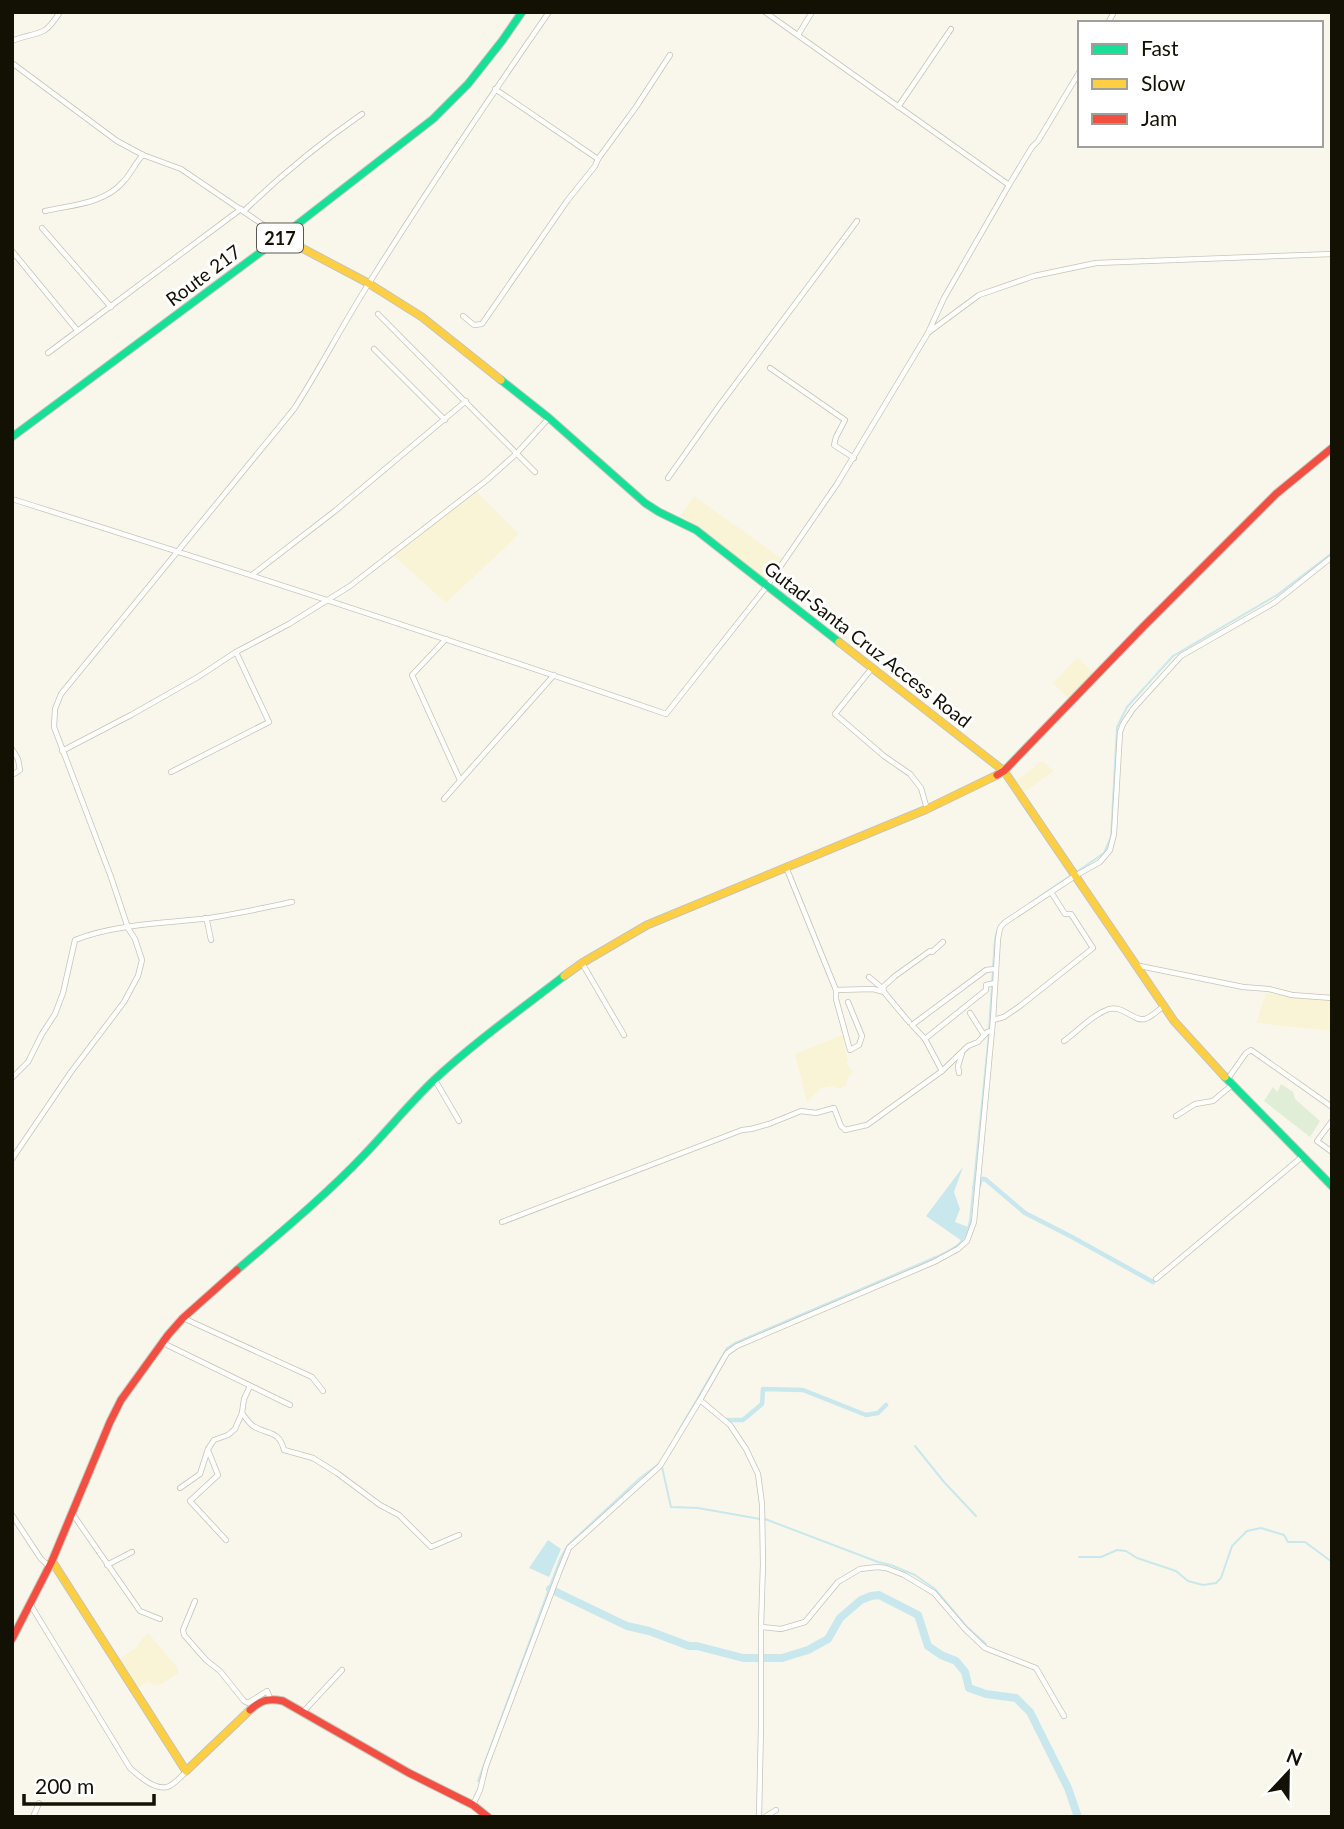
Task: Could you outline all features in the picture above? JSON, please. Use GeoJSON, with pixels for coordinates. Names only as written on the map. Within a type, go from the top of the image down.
{"type":"FeatureCollection","features":[{"type":"Feature","properties":{"kind":"street"},"geometry":{"type":"LineString","coordinates":[[12,41],[42,32],[60,12]]}},
{"type":"Feature","properties":{"kind":"street","name":"Route 217"},"geometry":{"type":"LineString","coordinates":[[12,437],[281,237],[433,119],[468,84],[522,12]]}},
{"type":"Feature","properties":{"kind":"street"},"geometry":{"type":"LineString","coordinates":[[12,1159],[71,1072],[124,1002],[138,976],[142,960],[54,727],[55,709],[61,694],[294,409],[431,185],[549,12]]}},
{"type":"Feature","properties":{"kind":"street"},"geometry":{"type":"LineString","coordinates":[[765,12],[1009,185]]}},
{"type":"Feature","properties":{"kind":"street"},"geometry":{"type":"LineString","coordinates":[[798,35],[812,12]]}},
{"type":"Feature","properties":{"kind":"street"},"geometry":{"type":"LineString","coordinates":[[898,107],[951,29]]}},
{"type":"Feature","properties":{"kind":"street"},"geometry":{"type":"LineString","coordinates":[[463,316],[474,325],[482,324],[567,201],[595,166],[670,55]]}},
{"type":"Feature","properties":{"kind":"street"},"geometry":{"type":"LineString","coordinates":[[12,63],[117,141],[143,155],[181,169],[281,237]]}},
{"type":"Feature","properties":{"kind":"street"},"geometry":{"type":"LineString","coordinates":[[12,499],[446,639],[666,714],[767,586],[855,457],[928,333],[944,298],[1009,185],[1078,74]]}},
{"type":"Feature","properties":{"kind":"street"},"geometry":{"type":"LineString","coordinates":[[495,89],[598,159]]}},
{"type":"Feature","properties":{"kind":"street"},"geometry":{"type":"LineString","coordinates":[[48,353],[242,211],[277,178],[362,114]]}},
{"type":"Feature","properties":{"kind":"street"},"geometry":{"type":"LineString","coordinates":[[45,211],[91,202],[117,189],[143,155]]}},
{"type":"Feature","properties":{"kind":"street"},"geometry":{"type":"LineString","coordinates":[[667,478],[857,221]]}},
{"type":"Feature","properties":{"kind":"street"},"geometry":{"type":"LineString","coordinates":[[42,228],[111,307]]}},
{"type":"Feature","properties":{"kind":"street","name":"Gutad-Santa Cruz Access Road"},"geometry":{"type":"LineString","coordinates":[[281,237],[422,317],[549,418],[645,503],[696,530],[1004,771],[1179,1028],[1332,1186]]}},
{"type":"Feature","properties":{"kind":"street"},"geometry":{"type":"LineString","coordinates":[[12,251],[77,330]]}},
{"type":"Feature","properties":{"kind":"street"},"geometry":{"type":"LineString","coordinates":[[928,333],[979,295],[1034,276],[1096,263],[1332,254]]}},
{"type":"Feature","properties":{"kind":"street"},"geometry":{"type":"LineString","coordinates":[[378,314],[535,472]]}},
{"type":"Feature","properties":{"kind":"street"},"geometry":{"type":"LineString","coordinates":[[374,349],[445,420]]}},
{"type":"Feature","properties":{"kind":"street"},"geometry":{"type":"LineString","coordinates":[[770,368],[845,419],[834,445],[855,457]]}},
{"type":"Feature","properties":{"kind":"street"},"geometry":{"type":"LineString","coordinates":[[251,576],[335,511],[466,401]]}},
{"type":"Feature","properties":{"kind":"street"},"geometry":{"type":"LineString","coordinates":[[62,751],[198,677],[350,586],[487,480],[516,454],[549,418]]}},
{"type":"Feature","properties":{"kind":"street"},"geometry":{"type":"LineString","coordinates":[[12,1639],[50,1563],[121,1400],[162,1343],[183,1318],[330,1189],[435,1079],[478,1041],[582,963],[647,925],[927,809],[1004,771],[1276,494],[1332,448]]}},
{"type":"Feature","properties":{"kind":"street"},"geometry":{"type":"LineString","coordinates":[[472,1805],[480,1790],[486,1766],[569,1548],[660,1466],[727,1353],[737,1346],[934,1262],[967,1241],[974,1222],[1000,929],[1004,923],[1100,862],[1110,850],[1114,834],[1120,732],[1133,709],[1181,656],[1274,603],[1332,557]]}},
{"type":"Feature","properties":{"kind":"street"},"geometry":{"type":"LineString","coordinates":[[446,639],[412,675],[460,780]]}},
{"type":"Feature","properties":{"kind":"street"},"geometry":{"type":"LineString","coordinates":[[171,772],[269,722],[236,652]]}},
{"type":"Feature","properties":{"kind":"street"},"geometry":{"type":"LineString","coordinates":[[873,667],[835,714],[884,756],[911,774],[921,788],[927,809]]}},
{"type":"Feature","properties":{"kind":"street"},"geometry":{"type":"LineString","coordinates":[[444,799],[554,676]]}},
{"type":"Feature","properties":{"kind":"street"},"geometry":{"type":"LineString","coordinates":[[12,749],[20,770],[12,775]]}},
{"type":"Feature","properties":{"kind":"street"},"geometry":{"type":"LineString","coordinates":[[786,867],[836,990],[850,1050],[859,1045],[862,1037],[848,1002]]}},
{"type":"Feature","properties":{"kind":"street"},"geometry":{"type":"LineString","coordinates":[[993,1020],[1004,1017],[1020,1006],[1093,948],[1051,892]]}},
{"type":"Feature","properties":{"kind":"street"},"geometry":{"type":"LineString","coordinates":[[12,1078],[28,1062],[41,1034],[55,1014],[64,993],[75,940],[89,934],[205,918],[292,902]]}},
{"type":"Feature","properties":{"kind":"street"},"geometry":{"type":"LineString","coordinates":[[205,918],[211,940]]}},
{"type":"Feature","properties":{"kind":"street"},"geometry":{"type":"LineString","coordinates":[[884,992],[883,987],[895,976],[943,942]]}},
{"type":"Feature","properties":{"kind":"street"},"geometry":{"type":"LineString","coordinates":[[582,963],[624,1035]]}},
{"type":"Feature","properties":{"kind":"street"},"geometry":{"type":"LineString","coordinates":[[1138,966],[1292,995],[1332,998]]}},
{"type":"Feature","properties":{"kind":"street"},"geometry":{"type":"LineString","coordinates":[[942,1071],[925,1039],[912,1025],[986,970],[995,969]]}},
{"type":"Feature","properties":{"kind":"street"},"geometry":{"type":"LineString","coordinates":[[869,977],[880,985],[909,1022]]}},
{"type":"Feature","properties":{"kind":"street"},"geometry":{"type":"LineString","coordinates":[[925,1039],[968,1006],[986,990],[986,985],[995,983]]}},
{"type":"Feature","properties":{"kind":"street"},"geometry":{"type":"LineString","coordinates":[[836,990],[873,989],[884,992]]}},
{"type":"Feature","properties":{"kind":"street"},"geometry":{"type":"LineString","coordinates":[[1064,1041],[1092,1019],[1111,1009],[1142,1019],[1164,1006]]}},
{"type":"Feature","properties":{"kind":"street"},"geometry":{"type":"LineString","coordinates":[[970,1013],[984,1035]]}},
{"type":"Feature","properties":{"kind":"street"},"geometry":{"type":"LineString","coordinates":[[502,1222],[742,1130],[769,1124],[801,1111],[816,1113],[834,1108],[845,1130],[867,1125],[942,1071],[968,1046],[992,1031]]}},
{"type":"Feature","properties":{"kind":"street"},"geometry":{"type":"LineString","coordinates":[[1176,1116],[1195,1104],[1213,1101],[1230,1083],[1246,1053],[1252,1051],[1332,1107]]}},
{"type":"Feature","properties":{"kind":"street"},"geometry":{"type":"LineString","coordinates":[[960,1073],[958,1066],[962,1052]]}},
{"type":"Feature","properties":{"kind":"street"},"geometry":{"type":"LineString","coordinates":[[435,1079],[459,1121]]}},
{"type":"Feature","properties":{"kind":"street"},"geometry":{"type":"LineString","coordinates":[[1332,1121],[1317,1142],[1332,1152]]}},
{"type":"Feature","properties":{"kind":"street"},"geometry":{"type":"LineString","coordinates":[[1156,1279],[1304,1156]]}},
{"type":"Feature","properties":{"kind":"street"},"geometry":{"type":"LineString","coordinates":[[183,1318],[312,1377],[323,1391]]}},
{"type":"Feature","properties":{"kind":"street"},"geometry":{"type":"LineString","coordinates":[[162,1343],[290,1405]]}},
{"type":"Feature","properties":{"kind":"street"},"geometry":{"type":"LineString","coordinates":[[180,1488],[200,1474],[208,1449],[214,1440],[232,1433],[242,1413],[250,1386]]}},
{"type":"Feature","properties":{"kind":"street"},"geometry":{"type":"LineString","coordinates":[[701,1400],[730,1425],[758,1474],[763,1512],[760,1817]]}},
{"type":"Feature","properties":{"kind":"street"},"geometry":{"type":"LineString","coordinates":[[242,1413],[251,1425],[276,1435],[284,1450],[313,1458],[380,1505],[399,1515],[431,1547],[459,1535]]}},
{"type":"Feature","properties":{"kind":"street"},"geometry":{"type":"LineString","coordinates":[[208,1449],[218,1475],[190,1501],[226,1540]]}},
{"type":"Feature","properties":{"kind":"street"},"geometry":{"type":"LineString","coordinates":[[72,1512],[140,1611],[160,1619]]}},
{"type":"Feature","properties":{"kind":"street"},"geometry":{"type":"LineString","coordinates":[[12,1515],[41,1559],[50,1563],[186,1771]]}},
{"type":"Feature","properties":{"kind":"street"},"geometry":{"type":"LineString","coordinates":[[107,1565],[132,1552]]}},
{"type":"Feature","properties":{"kind":"street"},"geometry":{"type":"LineString","coordinates":[[761,1627],[781,1629],[805,1622],[838,1581],[860,1569],[886,1568],[904,1575],[934,1593],[985,1648],[1036,1668],[1064,1716]]}},
{"type":"Feature","properties":{"kind":"street"},"geometry":{"type":"LineString","coordinates":[[195,1601],[183,1630],[184,1635],[206,1660],[220,1671],[244,1702],[248,1703],[267,1691],[270,1698]]}},
{"type":"Feature","properties":{"kind":"street"},"geometry":{"type":"LineString","coordinates":[[30,1604],[130,1768],[141,1778],[163,1788],[170,1786],[254,1706],[263,1699],[270,1698],[304,1711],[409,1773],[472,1805],[488,1817]]}},
{"type":"Feature","properties":{"kind":"street"},"geometry":{"type":"LineString","coordinates":[[304,1711],[342,1670]]}},
{"type":"Feature","properties":{"kind":"street"},"geometry":{"type":"LineString","coordinates":[[33,1817],[39,1804]]}},
{"type":"Feature","properties":{"kind":"street"},"geometry":{"type":"LineString","coordinates":[[765,1817],[776,1810]]}},
{"type":"Feature","properties":{"kind":"shaded area"},"geometry":{"type":"Polygon","coordinates":[[[477,492],[519,534],[446,603],[393,555],[477,492]]]}},
{"type":"Feature","properties":{"kind":"shaded area"},"geometry":{"type":"Polygon","coordinates":[[[694,496],[782,559],[767,581],[681,515],[694,496]]]}},
{"type":"Feature","properties":{"kind":"shaded area"},"geometry":{"type":"Polygon","coordinates":[[[1078,657],[1093,673],[1068,698],[1053,683],[1078,657]]]}},
{"type":"Feature","properties":{"kind":"shaded area"},"geometry":{"type":"Polygon","coordinates":[[[1042,761],[1054,771],[1024,792],[1016,781],[1042,761]]]}},
{"type":"Feature","properties":{"kind":"shaded area"},"geometry":{"type":"Polygon","coordinates":[[[1266,993],[1332,1001],[1332,1031],[1256,1023],[1266,993]]]}},
{"type":"Feature","properties":{"kind":"shaded area"},"geometry":{"type":"Polygon","coordinates":[[[847,1033],[849,1040],[843,1040],[848,1061],[846,1063],[853,1072],[848,1077],[846,1086],[838,1089],[833,1086],[821,1088],[807,1102],[795,1054],[847,1033]]]}},
{"type":"Feature","properties":{"kind":"shaded area"},"geometry":{"type":"Polygon","coordinates":[[[148,1633],[178,1668],[178,1673],[162,1684],[154,1686],[149,1681],[136,1689],[117,1661],[137,1647],[148,1633]]]}},
{"type":"Feature","properties":{"kind":"green space"},"geometry":{"type":"Polygon","coordinates":[[[1281,1084],[1293,1092],[1295,1099],[1320,1121],[1310,1137],[1264,1101],[1273,1087],[1277,1092],[1281,1084]]]}},
{"type":"Feature","properties":{"kind":"water"},"geometry":{"type":"Polygon","coordinates":[[[963,1167],[954,1192],[960,1209],[955,1222],[968,1227],[962,1241],[926,1216],[963,1167]]]}},
{"type":"Feature","properties":{"kind":"water"},"geometry":{"type":"Polygon","coordinates":[[[548,1540],[561,1549],[549,1577],[529,1568],[548,1540]]]}},
{"type":"Feature","properties":{"kind":"waterway"},"geometry":{"type":"LineString","coordinates":[[1078,871],[1104,853],[1111,837],[1117,727],[1127,707],[1173,656],[1277,595],[1332,553]]}},
{"type":"Feature","properties":{"kind":"waterway"},"geometry":{"type":"LineString","coordinates":[[1030,903],[1070,876]]}},
{"type":"Feature","properties":{"kind":"waterway"},"geometry":{"type":"LineString","coordinates":[[993,967],[997,931]]}},
{"type":"Feature","properties":{"kind":"waterway"},"geometry":{"type":"LineString","coordinates":[[992,982],[993,972]]}},
{"type":"Feature","properties":{"kind":"waterway"},"geometry":{"type":"LineString","coordinates":[[989,1029],[992,986]]}},
{"type":"Feature","properties":{"kind":"waterway"},"geometry":{"type":"LineString","coordinates":[[675,1437],[727,1348],[936,1257],[954,1248],[962,1240],[970,1221],[989,1034]]}},
{"type":"Feature","properties":{"kind":"waterway"},"geometry":{"type":"LineString","coordinates":[[974,1188],[978,1188],[981,1179],[985,1179],[1025,1213],[1153,1282]]}},
{"type":"Feature","properties":{"kind":"waterway"},"geometry":{"type":"LineString","coordinates":[[728,1420],[743,1420],[762,1404],[763,1389],[803,1390],[866,1415],[878,1413],[886,1405]]}},
{"type":"Feature","properties":{"kind":"waterway"},"geometry":{"type":"LineString","coordinates":[[915,1446],[976,1516]]}},
{"type":"Feature","properties":{"kind":"waterway"},"geometry":{"type":"LineString","coordinates":[[478,1781],[560,1559],[568,1545],[660,1463]]}},
{"type":"Feature","properties":{"kind":"waterway"},"geometry":{"type":"LineString","coordinates":[[662,1467],[671,1507],[698,1508],[760,1519]]}},
{"type":"Feature","properties":{"kind":"waterway"},"geometry":{"type":"LineString","coordinates":[[765,1519],[915,1575],[935,1589],[966,1626],[986,1644]]}},
{"type":"Feature","properties":{"kind":"waterway"},"geometry":{"type":"LineString","coordinates":[[1079,1557],[1101,1557],[1117,1550],[1126,1551],[1137,1558],[1176,1571],[1188,1581],[1203,1585],[1216,1583],[1221,1578],[1232,1546],[1247,1531],[1261,1528],[1284,1535],[1288,1542],[1305,1542],[1332,1562]]}},
{"type":"Feature","properties":{"kind":"waterway"},"geometry":{"type":"LineString","coordinates":[[550,1589],[627,1626],[689,1646],[743,1658],[782,1658],[808,1650],[828,1639],[840,1618],[861,1600],[879,1595],[918,1615],[928,1646],[956,1661],[965,1672],[969,1688],[986,1694],[1016,1698],[1030,1712],[1068,1788],[1078,1817]]}},
{"type":"Feature","properties":{"kind":"traffic: fast"},"geometry":{"type":"LineString","coordinates":[[12,437],[281,237],[433,119],[468,84],[522,12]]}},
{"type":"Feature","properties":{"kind":"traffic: fast"},"geometry":{"type":"LineString","coordinates":[[501,380],[549,418],[645,503],[696,530],[839,642]]}},
{"type":"Feature","properties":{"kind":"traffic: fast"},"geometry":{"type":"LineString","coordinates":[[237,1270],[334,1185],[450,1066],[564,976]]}},
{"type":"Feature","properties":{"kind":"traffic: fast"},"geometry":{"type":"LineString","coordinates":[[1225,1077],[1332,1186]]}},
{"type":"Feature","properties":{"kind":"traffic: slow"},"geometry":{"type":"LineString","coordinates":[[281,237],[368,283],[422,317],[501,380]]}},
{"type":"Feature","properties":{"kind":"traffic: slow"},"geometry":{"type":"LineString","coordinates":[[839,642],[1004,771],[1174,1021],[1225,1077]]}},
{"type":"Feature","properties":{"kind":"traffic: slow"},"geometry":{"type":"LineString","coordinates":[[564,976],[647,925],[927,809],[997,775]]}},
{"type":"Feature","properties":{"kind":"traffic: slow"},"geometry":{"type":"LineString","coordinates":[[52,1561],[186,1771],[250,1710]]}},
{"type":"Feature","properties":{"kind":"traffic: jam"},"geometry":{"type":"LineString","coordinates":[[997,775],[1004,771],[1276,494],[1332,448]]}},
{"type":"Feature","properties":{"kind":"traffic: jam"},"geometry":{"type":"LineString","coordinates":[[12,1639],[52,1561],[121,1400],[183,1318],[237,1270]]}},
{"type":"Feature","properties":{"kind":"traffic: jam"},"geometry":{"type":"LineString","coordinates":[[250,1710],[265,1701],[283,1701],[409,1773],[473,1805],[488,1817]]}}]}
